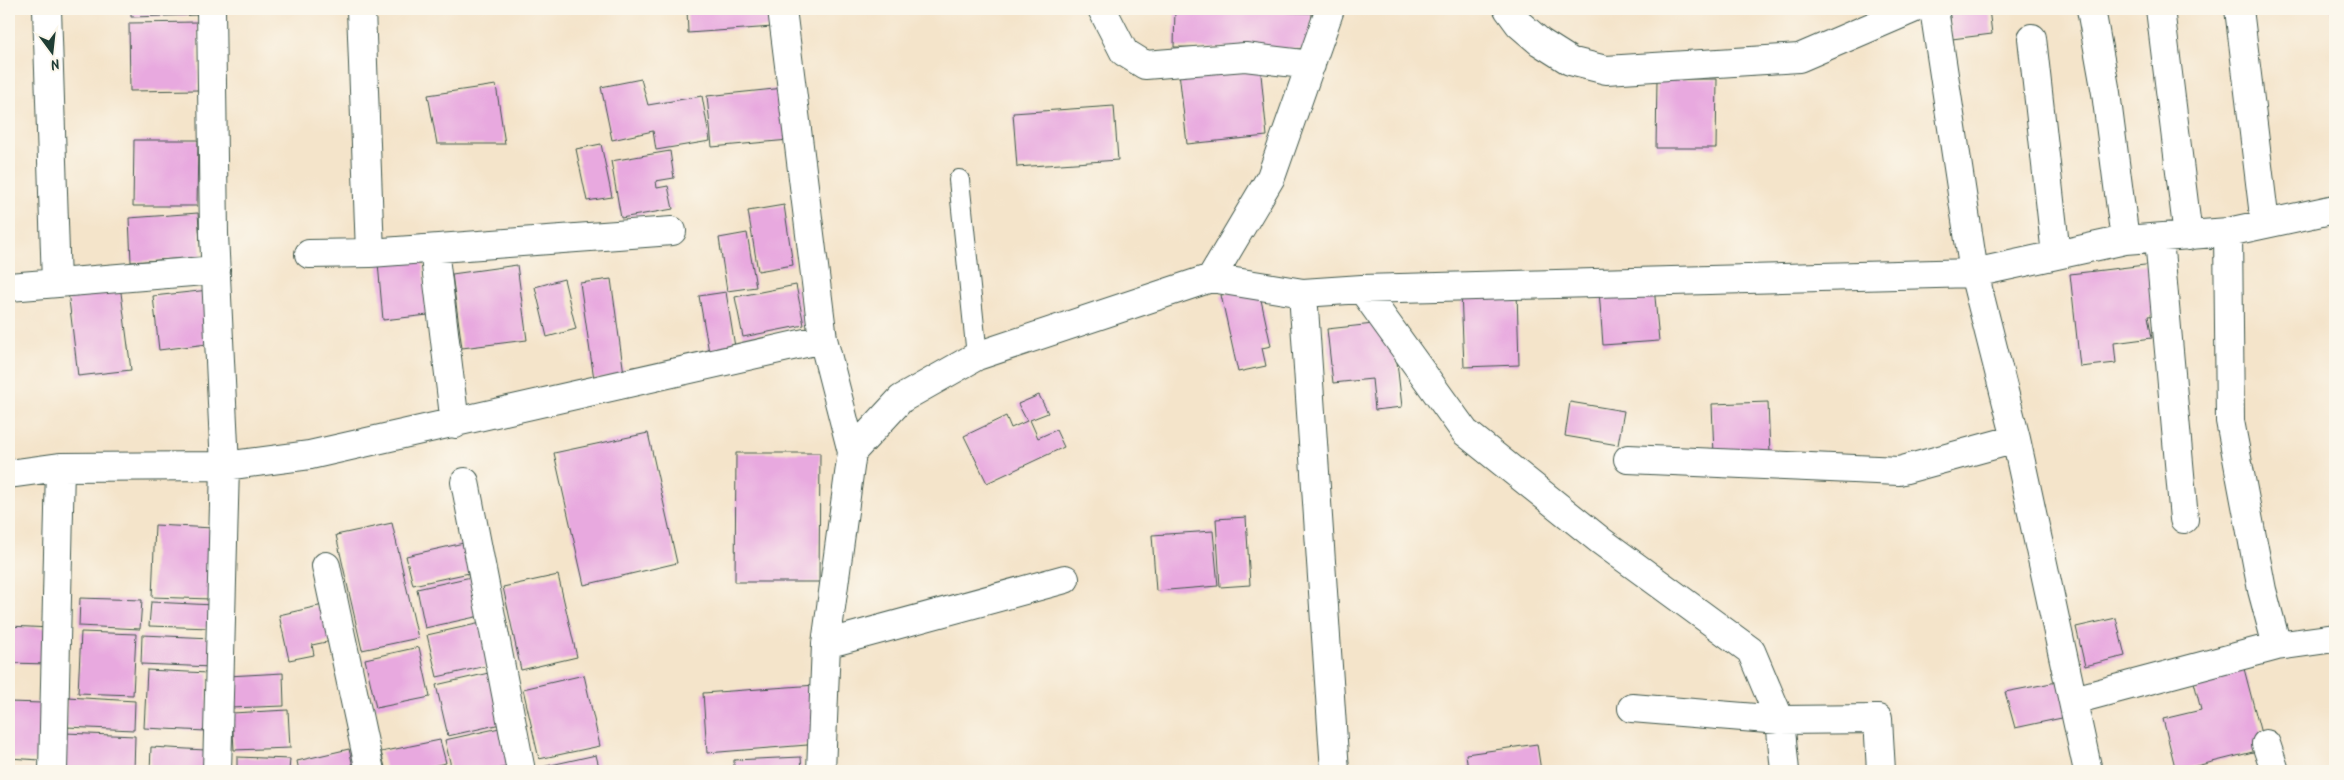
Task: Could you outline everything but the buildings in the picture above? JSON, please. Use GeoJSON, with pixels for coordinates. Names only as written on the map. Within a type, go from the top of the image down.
{"type":"FeatureCollection","features":[{"type":"Feature","properties":{"kind":"street"},"geometry":{"type":"LineString","coordinates":[[47,9],[56,283]]}},
{"type":"Feature","properties":{"kind":"street"},"geometry":{"type":"LineString","coordinates":[[211,9],[216,270],[225,466],[216,771]]}},
{"type":"Feature","properties":{"kind":"street"},"geometry":{"type":"LineString","coordinates":[[361,9],[370,254]]}},
{"type":"Feature","properties":{"kind":"street"},"geometry":{"type":"LineString","coordinates":[[782,9],[823,339],[852,452],[826,644],[821,771]]}},
{"type":"Feature","properties":{"kind":"street"},"geometry":{"type":"LineString","coordinates":[[1102,9],[1124,52],[1145,65],[1246,57],[1311,65]]}},
{"type":"Feature","properties":{"kind":"street"},"geometry":{"type":"LineString","coordinates":[[1211,278],[1270,177],[1330,9]]}},
{"type":"Feature","properties":{"kind":"street"},"geometry":{"type":"LineString","coordinates":[[1508,9],[1518,24],[1540,42],[1570,61],[1606,70],[1799,58],[1913,9]]}},
{"type":"Feature","properties":{"kind":"street"},"geometry":{"type":"LineString","coordinates":[[1934,9],[1974,273],[2016,439],[2088,771]]}},
{"type":"Feature","properties":{"kind":"street"},"geometry":{"type":"LineString","coordinates":[[2091,9],[2106,93],[2125,240]]}},
{"type":"Feature","properties":{"kind":"street"},"geometry":{"type":"LineString","coordinates":[[2160,9],[2188,236]]}},
{"type":"Feature","properties":{"kind":"street"},"geometry":{"type":"LineString","coordinates":[[2239,9],[2264,224]]}},
{"type":"Feature","properties":{"kind":"street"},"geometry":{"type":"LineString","coordinates":[[2032,38],[2056,255]]}},
{"type":"Feature","properties":{"kind":"street"},"geometry":{"type":"LineString","coordinates":[[852,452],[901,399],[977,356],[1211,278],[1304,293],[1362,289],[1974,273],[2125,240],[2159,239],[2228,232],[2335,209]]}},
{"type":"Feature","properties":{"kind":"street"},"geometry":{"type":"LineString","coordinates":[[309,254],[370,254],[672,231]]}},
{"type":"Feature","properties":{"kind":"street"},"geometry":{"type":"LineString","coordinates":[[2228,232],[2230,421],[2262,590],[2277,646]]}},
{"type":"Feature","properties":{"kind":"street"},"geometry":{"type":"LineString","coordinates":[[2159,239],[2184,519]]}},
{"type":"Feature","properties":{"kind":"street"},"geometry":{"type":"LineString","coordinates":[[434,249],[455,424]]}},
{"type":"Feature","properties":{"kind":"street"},"geometry":{"type":"LineString","coordinates":[[9,287],[216,270]]}},
{"type":"Feature","properties":{"kind":"street"},"geometry":{"type":"LineString","coordinates":[[1362,289],[1465,432],[1601,541],[1751,651],[1780,720],[1785,771]]}},
{"type":"Feature","properties":{"kind":"street"},"geometry":{"type":"LineString","coordinates":[[1304,293],[1335,771]]}},
{"type":"Feature","properties":{"kind":"street"},"geometry":{"type":"LineString","coordinates":[[9,474],[60,467],[225,466],[310,455],[455,424],[823,339]]}},
{"type":"Feature","properties":{"kind":"street"},"geometry":{"type":"LineString","coordinates":[[1628,459],[1899,471],[2016,439]]}},
{"type":"Feature","properties":{"kind":"street"},"geometry":{"type":"LineString","coordinates":[[53,771],[60,467]]}},
{"type":"Feature","properties":{"kind":"street"},"geometry":{"type":"LineString","coordinates":[[465,482],[520,771]]}},
{"type":"Feature","properties":{"kind":"street"},"geometry":{"type":"LineString","coordinates":[[326,566],[370,771]]}},
{"type":"Feature","properties":{"kind":"street"},"geometry":{"type":"LineString","coordinates":[[826,644],[1065,579]]}},
{"type":"Feature","properties":{"kind":"street"},"geometry":{"type":"LineString","coordinates":[[2074,700],[2277,646],[2335,638]]}},
{"type":"Feature","properties":{"kind":"street"},"geometry":{"type":"LineString","coordinates":[[1632,708],[1780,720],[1878,720],[1881,771]]}},
{"type":"Feature","properties":{"kind":"street"},"geometry":{"type":"LineString","coordinates":[[2266,744],[2275,771]]}},
{"type":"Feature","properties":{"kind":"lane"},"geometry":{"type":"LineString","coordinates":[[959,180],[977,356]]}}]}
